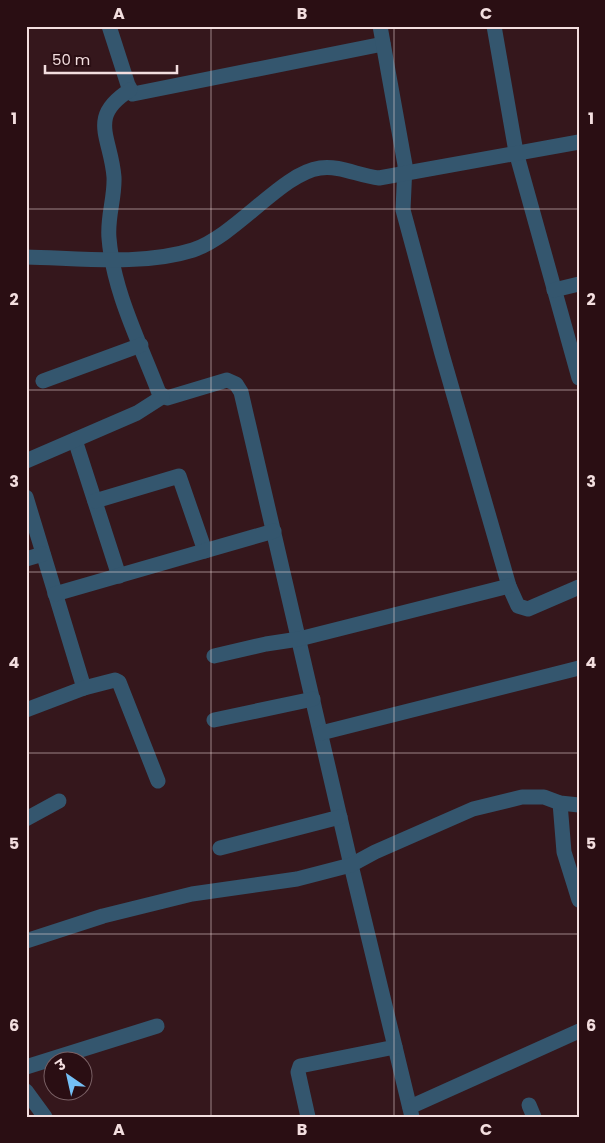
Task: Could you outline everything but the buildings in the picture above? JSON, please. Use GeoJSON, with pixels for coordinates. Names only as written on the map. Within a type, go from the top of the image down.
{"type":"FeatureCollection","features":[{"type":"Feature","properties":{"kind":"street"},"geometry":{"type":"LineString","coordinates":[[109,26],[133,94],[383,44]]}},
{"type":"Feature","properties":{"kind":"street"},"geometry":{"type":"LineString","coordinates":[[380,26],[405,174],[403,210],[442,354],[509,586],[518,606],[528,609],[579,587]]}},
{"type":"Feature","properties":{"kind":"street"},"geometry":{"type":"LineString","coordinates":[[494,26],[516,152],[579,378]]}},
{"type":"Feature","properties":{"kind":"street"},"geometry":{"type":"LineString","coordinates":[[130,90],[111,104],[105,117],[115,191],[109,224],[111,258],[125,304],[158,393],[162,397],[167,398],[227,380],[236,384],[241,392],[254,439],[320,733],[411,1112],[579,1031]]}},
{"type":"Feature","properties":{"kind":"street"},"geometry":{"type":"LineString","coordinates":[[26,256],[111,258],[172,256],[194,249],[232,229],[294,179],[319,168],[335,168],[374,177],[405,174],[516,152],[579,142]]}},
{"type":"Feature","properties":{"kind":"street"},"geometry":{"type":"LineString","coordinates":[[554,290],[579,284]]}},
{"type":"Feature","properties":{"kind":"street"},"geometry":{"type":"LineString","coordinates":[[43,381],[141,345]]}},
{"type":"Feature","properties":{"kind":"street"},"geometry":{"type":"LineString","coordinates":[[26,461],[137,413],[162,397]]}},
{"type":"Feature","properties":{"kind":"street"},"geometry":{"type":"LineString","coordinates":[[75,440],[119,576]]}},
{"type":"Feature","properties":{"kind":"street"},"geometry":{"type":"LineString","coordinates":[[95,501],[179,476],[206,551]]}},
{"type":"Feature","properties":{"kind":"street"},"geometry":{"type":"LineString","coordinates":[[26,497],[84,688]]}},
{"type":"Feature","properties":{"kind":"street"},"geometry":{"type":"LineString","coordinates":[[55,594],[274,531]]}},
{"type":"Feature","properties":{"kind":"street"},"geometry":{"type":"LineString","coordinates":[[26,559],[44,554]]}},
{"type":"Feature","properties":{"kind":"street"},"geometry":{"type":"LineString","coordinates":[[214,656],[266,644],[299,639],[509,586]]}},
{"type":"Feature","properties":{"kind":"street"},"geometry":{"type":"LineString","coordinates":[[320,733],[579,668]]}},
{"type":"Feature","properties":{"kind":"street"},"geometry":{"type":"LineString","coordinates":[[26,710],[84,688],[115,680],[119,682],[158,781]]}},
{"type":"Feature","properties":{"kind":"street"},"geometry":{"type":"LineString","coordinates":[[214,720],[313,699]]}},
{"type":"Feature","properties":{"kind":"street"},"geometry":{"type":"LineString","coordinates":[[26,940],[103,916],[192,894],[297,879],[351,865],[375,852],[473,809],[522,797],[544,797],[560,803],[579,805]]}},
{"type":"Feature","properties":{"kind":"street"},"geometry":{"type":"LineString","coordinates":[[26,819],[59,800]]}},
{"type":"Feature","properties":{"kind":"street"},"geometry":{"type":"LineString","coordinates":[[560,803],[564,852],[579,900]]}},
{"type":"Feature","properties":{"kind":"street"},"geometry":{"type":"LineString","coordinates":[[220,848],[340,817]]}},
{"type":"Feature","properties":{"kind":"street"},"geometry":{"type":"LineString","coordinates":[[26,1067],[158,1026]]}},
{"type":"Feature","properties":{"kind":"street"},"geometry":{"type":"LineString","coordinates":[[308,1117],[298,1072],[300,1066],[395,1046]]}},
{"type":"Feature","properties":{"kind":"street"},"geometry":{"type":"LineString","coordinates":[[26,1092],[45,1117]]}}]}
